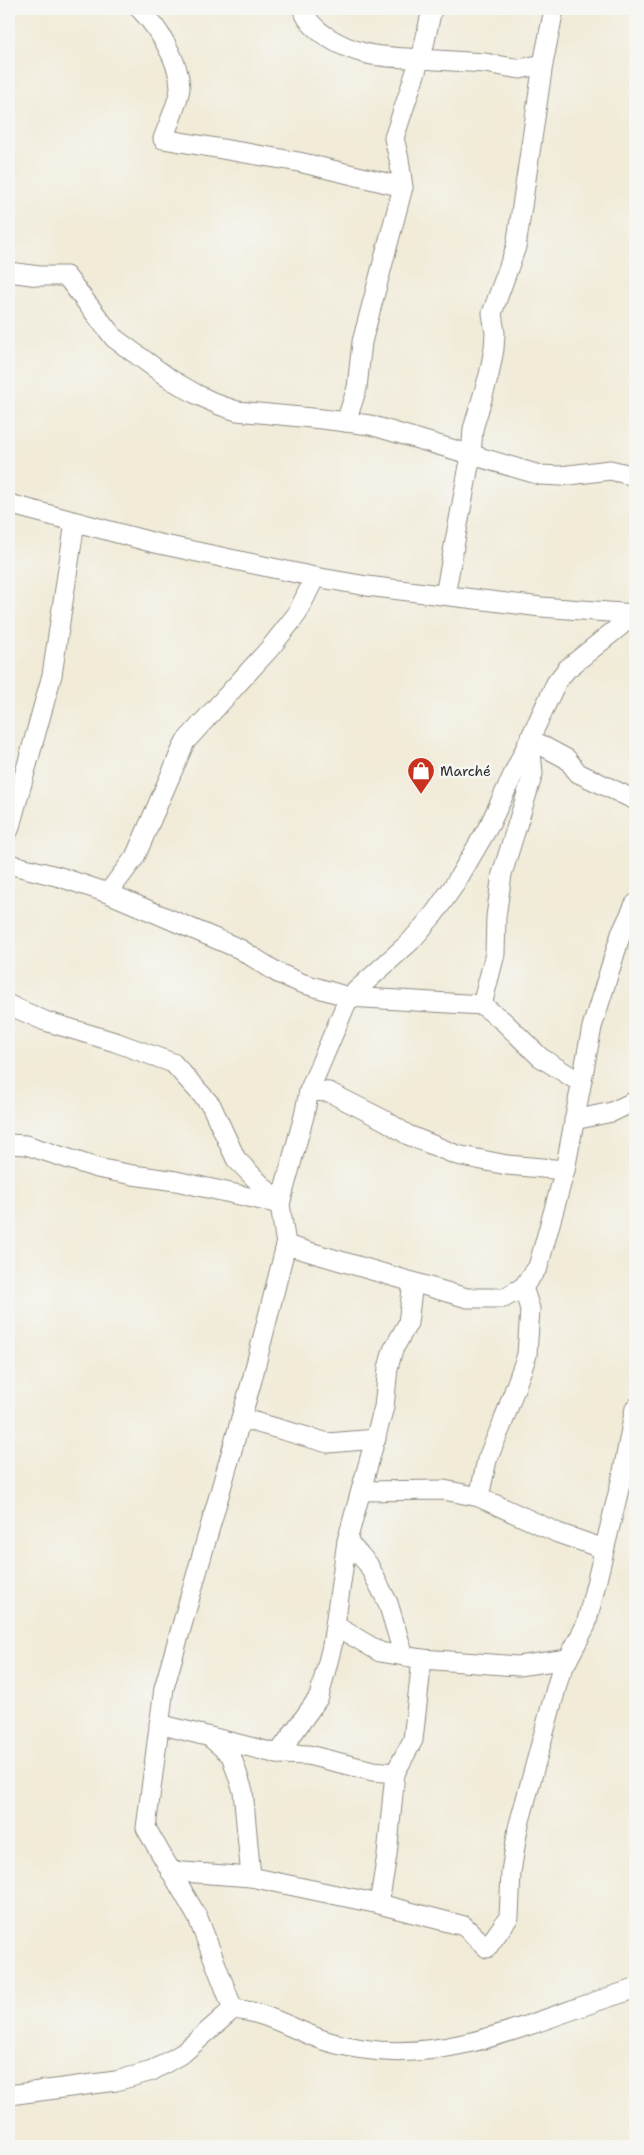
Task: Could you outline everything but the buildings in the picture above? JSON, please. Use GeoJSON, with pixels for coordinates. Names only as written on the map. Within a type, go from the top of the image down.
{"type":"FeatureCollection","features":[{"type":"Feature","properties":{"kind":"street"},"geometry":{"type":"LineString","coordinates":[[140,9],[174,60],[180,89],[163,139],[299,162],[403,187]]}},
{"type":"Feature","properties":{"kind":"street"},"geometry":{"type":"LineString","coordinates":[[302,9],[309,21],[321,34],[365,53],[485,63],[520,69],[543,64]]}},
{"type":"Feature","properties":{"kind":"street"},"geometry":{"type":"LineString","coordinates":[[346,422],[357,388],[362,342],[403,187],[400,159],[394,138],[420,59],[432,9]]}},
{"type":"Feature","properties":{"kind":"street"},"geometry":{"type":"LineString","coordinates":[[445,595],[471,455],[473,430],[489,375],[494,349],[495,333],[492,313],[516,247],[543,64],[554,9]]}},
{"type":"Feature","properties":{"kind":"street"},"geometry":{"type":"LineString","coordinates":[[9,272],[39,276],[66,276],[114,338],[146,363],[196,394],[237,411],[370,426],[540,475],[561,476],[610,470],[635,476]]}},
{"type":"Feature","properties":{"kind":"street"},"geometry":{"type":"LineString","coordinates":[[9,504],[155,543],[314,577],[366,586],[541,607],[635,614]]}},
{"type":"Feature","properties":{"kind":"street"},"geometry":{"type":"LineString","coordinates":[[9,830],[52,675],[75,522]]}},
{"type":"Feature","properties":{"kind":"street"},"geometry":{"type":"LineString","coordinates":[[108,892],[135,857],[185,742],[271,647],[297,614],[314,577]]}},
{"type":"Feature","properties":{"kind":"street"},"geometry":{"type":"LineString","coordinates":[[233,2009],[198,1918],[146,1828],[164,1688],[241,1418],[286,1245],[280,1204],[309,1091],[349,997],[411,941],[456,884],[490,824],[556,683],[567,668],[635,614]]}},
{"type":"Feature","properties":{"kind":"street"},"geometry":{"type":"LineString","coordinates":[[530,739],[567,759],[578,773],[635,800]]}},
{"type":"Feature","properties":{"kind":"street"},"geometry":{"type":"LineString","coordinates":[[482,1005],[495,954],[496,917],[502,874],[533,774],[530,739]]}},
{"type":"Feature","properties":{"kind":"street"},"geometry":{"type":"LineString","coordinates":[[9,864],[108,892],[240,949],[278,973],[301,983],[349,997],[482,1005],[504,1021],[540,1056],[581,1083]]}},
{"type":"Feature","properties":{"kind":"street"},"geometry":{"type":"LineString","coordinates":[[286,1245],[467,1298],[504,1298],[523,1286],[538,1267],[565,1170],[592,1027],[621,934],[635,904]]}},
{"type":"Feature","properties":{"kind":"street"},"geometry":{"type":"LineString","coordinates":[[9,1005],[44,1021],[115,1042],[173,1063],[211,1105],[236,1159],[280,1204]]}},
{"type":"Feature","properties":{"kind":"street"},"geometry":{"type":"LineString","coordinates":[[309,1091],[328,1092],[386,1121],[408,1135],[457,1155],[507,1165],[565,1170]]}},
{"type":"Feature","properties":{"kind":"street"},"geometry":{"type":"LineString","coordinates":[[574,1120],[612,1112],[635,1101]]}},
{"type":"Feature","properties":{"kind":"street"},"geometry":{"type":"LineString","coordinates":[[9,1144],[26,1146],[97,1168],[176,1181],[280,1204]]}},
{"type":"Feature","properties":{"kind":"street"},"geometry":{"type":"LineString","coordinates":[[278,1754],[320,1697],[336,1626],[347,1541],[384,1407],[388,1368],[393,1350],[408,1324],[413,1282]]}},
{"type":"Feature","properties":{"kind":"street"},"geometry":{"type":"LineString","coordinates":[[479,1497],[487,1460],[527,1355],[530,1309],[523,1286]]}},
{"type":"Feature","properties":{"kind":"street"},"geometry":{"type":"LineString","coordinates":[[170,1871],[251,1876],[379,1904],[464,1926],[487,1948],[509,1916],[511,1872],[518,1828],[560,1674],[586,1624],[622,1477],[635,1408]]}},
{"type":"Feature","properties":{"kind":"street"},"geometry":{"type":"LineString","coordinates":[[241,1418],[328,1443],[376,1439]]}},
{"type":"Feature","properties":{"kind":"street"},"geometry":{"type":"LineString","coordinates":[[361,1491],[444,1490],[479,1497],[558,1533],[604,1549]]}},
{"type":"Feature","properties":{"kind":"street"},"geometry":{"type":"LineString","coordinates":[[347,1541],[368,1564],[413,1658],[413,1740],[395,1773],[387,1855],[379,1904]]}},
{"type":"Feature","properties":{"kind":"street"},"geometry":{"type":"LineString","coordinates":[[336,1626],[380,1652],[413,1658],[518,1666],[568,1659]]}},
{"type":"Feature","properties":{"kind":"street"},"geometry":{"type":"LineString","coordinates":[[160,1724],[278,1754],[308,1755],[374,1772],[395,1773]]}},
{"type":"Feature","properties":{"kind":"street"},"geometry":{"type":"LineString","coordinates":[[211,1738],[230,1756],[243,1791],[251,1876]]}},
{"type":"Feature","properties":{"kind":"street"},"geometry":{"type":"LineString","coordinates":[[9,2095],[116,2081],[152,2071],[183,2053],[233,2009],[253,2011],[326,2041],[365,2049],[411,2052],[485,2040],[597,2000],[635,1989]]}},
{"type":"Feature","properties":{"kind":"place","name":"Marché"},"geometry":{"type":"Point","coordinates":[421,795]}}]}
